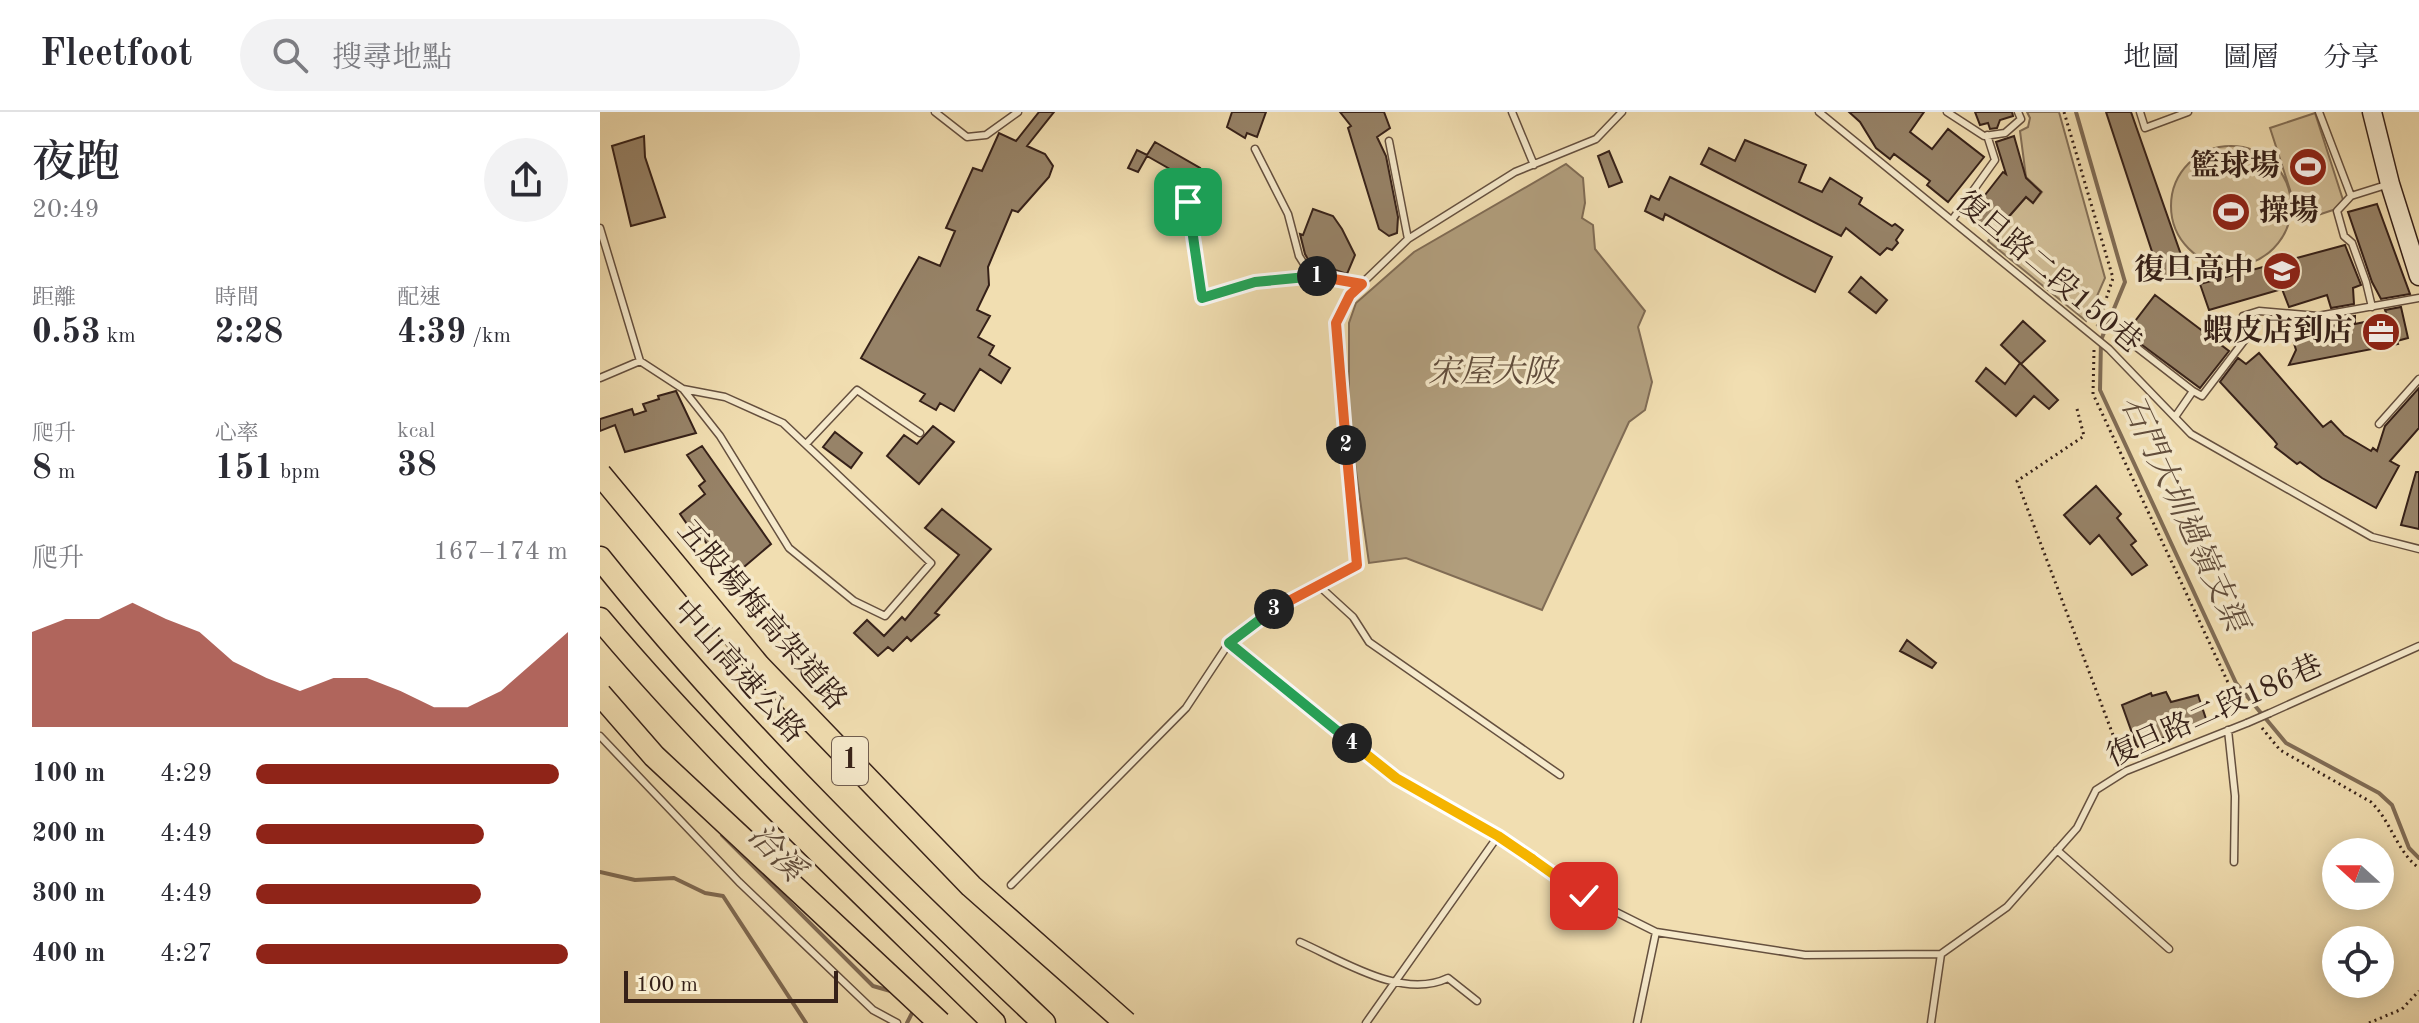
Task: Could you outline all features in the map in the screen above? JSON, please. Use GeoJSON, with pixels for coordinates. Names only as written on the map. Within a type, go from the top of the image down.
{"type":"FeatureCollection","features":[{"type":"Feature","properties":{"kind":"highway","name":"五股楊梅高架道路"},"geometry":{"type":"LineString","coordinates":[[600,474],[759,666],[971,886],[1126,1023]]}},
{"type":"Feature","properties":{"kind":"highway","name":"中山高速公路"},"geometry":{"type":"LineString","coordinates":[[600,558],[669,644],[856,844],[1044,1023]]}},
{"type":"Feature","properties":{"kind":"highway","name":"中山高速公路"},"geometry":{"type":"LineString","coordinates":[[600,619],[632,657],[794,826],[994,1023]]}},
{"type":"Feature","properties":{"kind":"highway"},"geometry":{"type":"LineString","coordinates":[[600,694],[654,756],[940,1023]]}},
{"type":"Feature","properties":{"kind":"street"},"geometry":{"type":"LineString","coordinates":[[2372,112],[2390,184],[2419,276]]}},
{"type":"Feature","properties":{"kind":"lane"},"geometry":{"type":"LineString","coordinates":[[935,112],[967,137],[986,135],[1018,112]]}},
{"type":"Feature","properties":{"kind":"lane"},"geometry":{"type":"LineString","coordinates":[[1512,112],[1534,165]]}},
{"type":"Feature","properties":{"kind":"lane"},"geometry":{"type":"LineString","coordinates":[[1011,885],[1186,708],[1229,643],[1272,610],[1357,565],[1336,323],[1350,295],[1408,239],[1515,172],[1596,139],[1622,112]]}},
{"type":"Feature","properties":{"kind":"lane","name":"復旦路二段150巷"},"geometry":{"type":"LineString","coordinates":[[1819,112],[2109,349],[2191,434],[2372,537],[2419,549]]}},
{"type":"Feature","properties":{"kind":"lane"},"geometry":{"type":"LineString","coordinates":[[1947,112],[1987,135],[2005,133],[2020,115]]}},
{"type":"Feature","properties":{"kind":"lane"},"geometry":{"type":"LineString","coordinates":[[2140,112],[2145,128],[2188,112]]}},
{"type":"Feature","properties":{"kind":"lane"},"geometry":{"type":"LineString","coordinates":[[2319,112],[2351,196]]}},
{"type":"Feature","properties":{"kind":"lane"},"geometry":{"type":"LineString","coordinates":[[1952,220],[1995,160],[1987,135]]}},
{"type":"Feature","properties":{"kind":"lane"},"geometry":{"type":"LineString","coordinates":[[1389,141],[1408,239]]}},
{"type":"Feature","properties":{"kind":"lane"},"geometry":{"type":"LineString","coordinates":[[1255,149],[1288,214],[1299,256],[1311,275]]}},
{"type":"Feature","properties":{"kind":"lane"},"geometry":{"type":"LineString","coordinates":[[2372,307],[2352,243],[2344,236],[2337,211],[2351,196],[2390,184]]}},
{"type":"Feature","properties":{"kind":"lane"},"geometry":{"type":"LineString","coordinates":[[1188,202],[1202,298],[1255,282],[1311,275],[1362,284]]}},
{"type":"Feature","properties":{"kind":"lane"},"geometry":{"type":"LineString","coordinates":[[600,228],[640,361],[683,389],[720,436],[789,548],[854,601],[885,616],[931,563],[783,423],[725,397],[683,389]]}},
{"type":"Feature","properties":{"kind":"lane"},"geometry":{"type":"LineString","coordinates":[[2126,339],[2202,396],[2250,333],[2243,316],[2259,311],[2318,316],[2419,298]]}},
{"type":"Feature","properties":{"kind":"lane"},"geometry":{"type":"LineString","coordinates":[[600,378],[640,361]]}},
{"type":"Feature","properties":{"kind":"lane"},"geometry":{"type":"LineString","coordinates":[[2379,424],[2419,379]]}},
{"type":"Feature","properties":{"kind":"lane"},"geometry":{"type":"LineString","coordinates":[[806,444],[857,390],[920,433]]}},
{"type":"Feature","properties":{"kind":"lane"},"geometry":{"type":"LineString","coordinates":[[2175,417],[2193,391]]}},
{"type":"Feature","properties":{"kind":"lane"},"geometry":{"type":"LineString","coordinates":[[1318,585],[1353,617],[1369,642],[1560,775]]}},
{"type":"Feature","properties":{"kind":"lane"},"geometry":{"type":"LineString","coordinates":[[1229,643],[1396,778],[1498,836],[1584,896],[1656,932],[1805,955],[1941,954],[1931,1023]]}},
{"type":"Feature","properties":{"kind":"lane","name":"復旦路二段186巷"},"geometry":{"type":"LineString","coordinates":[[1941,954],[2007,907],[2077,828],[2096,790],[2126,771],[2247,723],[2419,646]]}},
{"type":"Feature","properties":{"kind":"lane"},"geometry":{"type":"LineString","coordinates":[[2228,730],[2235,796],[2234,862]]}},
{"type":"Feature","properties":{"kind":"lane"},"geometry":{"type":"LineString","coordinates":[[600,736],[739,882],[873,1010],[897,1023]]}},
{"type":"Feature","properties":{"kind":"lane"},"geometry":{"type":"LineString","coordinates":[[1366,1023],[1498,836]]}},
{"type":"Feature","properties":{"kind":"lane"},"geometry":{"type":"LineString","coordinates":[[2057,850],[2169,949]]}},
{"type":"Feature","properties":{"kind":"lane"},"geometry":{"type":"LineString","coordinates":[[1637,1023],[1656,932]]}},
{"type":"Feature","properties":{"kind":"lane"},"geometry":{"type":"LineString","coordinates":[[1300,942],[1394,982],[1433,986],[1448,978],[1477,1001]]}},
{"type":"Feature","properties":{"kind":"path"},"geometry":{"type":"LineString","coordinates":[[2064,112],[2113,278],[2094,337],[2093,394],[2232,691],[2251,715]]}},
{"type":"Feature","properties":{"kind":"path"},"geometry":{"type":"LineString","coordinates":[[2077,409],[2084,436],[2017,481],[2126,771]]}},
{"type":"Feature","properties":{"kind":"path"},"geometry":{"type":"LineString","coordinates":[[2261,727],[2280,750],[2371,802],[2382,813],[2409,861],[2419,868]]}},
{"type":"Feature","properties":{"kind":"path"},"geometry":{"type":"LineString","coordinates":[[2369,1023],[2402,1009],[2419,991]]}},
{"type":"Feature","properties":{"kind":"shaded area"},"geometry":{"type":"Polygon","coordinates":[[[2027,112],[2059,112],[2105,278],[2086,321],[1988,241],[2026,197],[2033,203],[2042,192],[2026,177],[2020,131],[2028,127],[2030,118],[2027,112]]]}},
{"type":"Feature","properties":{"kind":"shaded area","name":"籃球場"},"geometry":{"type":"Polygon","coordinates":[[[2315,113],[2345,206],[2300,221],[2270,128],[2315,113]]]}},
{"type":"Feature","properties":{"kind":"shaded area","name":"操場"},"geometry":{"type":"Polygon","coordinates":[[[2231,146],[2254,151],[2273,164],[2286,183],[2291,206],[2286,229],[2273,248],[2254,261],[2231,266],[2208,261],[2189,248],[2176,229],[2171,206],[2176,183],[2189,164],[2208,151],[2231,146]]]}},
{"type":"Feature","properties":{"kind":"water","name":"宋屋大陂"},"geometry":{"type":"Polygon","coordinates":[[[1566,164],[1583,178],[1585,203],[1582,218],[1593,225],[1595,249],[1645,311],[1638,327],[1652,382],[1645,410],[1629,422],[1542,610],[1406,558],[1369,563],[1349,421],[1349,323],[1356,303],[1414,252],[1566,164]]]}},
{"type":"Feature","properties":{"kind":"building"},"geometry":{"type":"Polygon","coordinates":[[[1039,112],[1054,112],[1027,146],[1045,154],[1053,166],[1049,177],[1018,212],[1012,210],[988,267],[989,285],[977,310],[990,316],[978,337],[994,346],[989,355],[1010,368],[1001,383],[980,369],[954,411],[940,403],[936,410],[920,401],[925,394],[861,358],[919,257],[940,266],[955,231],[946,228],[973,168],[982,171],[999,133],[1016,141],[1039,112]]]}},
{"type":"Feature","properties":{"kind":"building"},"geometry":{"type":"Polygon","coordinates":[[[1232,112],[1266,112],[1257,137],[1247,133],[1245,138],[1227,127],[1232,112]]]}},
{"type":"Feature","properties":{"kind":"building"},"geometry":{"type":"Polygon","coordinates":[[[1340,112],[1384,112],[1390,128],[1377,137],[1386,156],[1398,217],[1397,233],[1389,236],[1379,229],[1348,128],[1351,126],[1340,112]]]}},
{"type":"Feature","properties":{"kind":"building"},"geometry":{"type":"Polygon","coordinates":[[[1849,112],[1924,112],[1910,132],[1932,149],[1948,129],[1984,157],[1948,202],[1927,185],[1930,181],[1894,154],[1890,159],[1876,148],[1860,122],[1849,112]]]}},
{"type":"Feature","properties":{"kind":"building"},"geometry":{"type":"Polygon","coordinates":[[[1975,112],[2012,112],[2013,116],[2000,120],[1997,128],[1990,129],[1988,123],[1980,125],[1975,112]]]}},
{"type":"Feature","properties":{"kind":"building"},"geometry":{"type":"Polygon","coordinates":[[[2106,112],[2131,112],[2186,269],[2162,282],[2106,112]]]}},
{"type":"Feature","properties":{"kind":"building"},"geometry":{"type":"Polygon","coordinates":[[[644,136],[645,157],[665,217],[631,226],[612,146],[644,136]]]}},
{"type":"Feature","properties":{"kind":"building"},"geometry":{"type":"Polygon","coordinates":[[[2014,136],[2026,178],[2041,192],[2033,203],[2026,197],[1991,237],[1967,218],[2003,172],[2006,174],[1996,142],[2014,136]]]}},
{"type":"Feature","properties":{"kind":"building"},"geometry":{"type":"Polygon","coordinates":[[[1745,140],[1806,165],[1799,182],[1822,192],[1830,178],[1862,198],[1859,204],[1903,230],[1896,240],[1898,243],[1892,250],[1887,248],[1880,255],[1846,228],[1841,236],[1701,164],[1709,148],[1735,161],[1745,140]]]}},
{"type":"Feature","properties":{"kind":"building"},"geometry":{"type":"Polygon","coordinates":[[[1155,142],[1200,168],[1193,182],[1147,156],[1138,172],[1128,168],[1137,150],[1147,155],[1155,142]]]}},
{"type":"Feature","properties":{"kind":"building"},"geometry":{"type":"Polygon","coordinates":[[[1609,151],[1622,182],[1609,187],[1598,156],[1609,151]]]}},
{"type":"Feature","properties":{"kind":"building"},"geometry":{"type":"Polygon","coordinates":[[[1670,177],[1832,257],[1815,292],[1665,214],[1663,220],[1645,211],[1651,196],[1659,200],[1670,177]]]}},
{"type":"Feature","properties":{"kind":"building"},"geometry":{"type":"Polygon","coordinates":[[[2377,204],[2410,294],[2381,299],[2372,282],[2348,212],[2377,204]]]}},
{"type":"Feature","properties":{"kind":"building"},"geometry":{"type":"Polygon","coordinates":[[[1313,209],[1333,216],[1342,229],[1355,255],[1347,274],[1309,261],[1305,254],[1300,234],[1303,235],[1313,209]]]}},
{"type":"Feature","properties":{"kind":"building"},"geometry":{"type":"Polygon","coordinates":[[[2345,245],[2361,285],[2353,288],[2354,304],[2331,308],[2327,295],[2289,307],[2282,289],[2209,310],[2200,284],[2345,245]]]}},
{"type":"Feature","properties":{"kind":"building"},"geometry":{"type":"Polygon","coordinates":[[[1861,277],[1887,300],[1876,313],[1849,292],[1861,277]]]}},
{"type":"Feature","properties":{"kind":"building"},"geometry":{"type":"Polygon","coordinates":[[[2155,295],[2229,351],[2200,388],[2126,333],[2155,295]]]}},
{"type":"Feature","properties":{"kind":"building"},"geometry":{"type":"Polygon","coordinates":[[[2401,307],[2408,338],[2397,341],[2398,344],[2289,365],[2296,350],[2292,337],[2331,330],[2330,326],[2337,325],[2335,319],[2355,316],[2355,324],[2388,317],[2385,310],[2401,307]]]}},
{"type":"Feature","properties":{"kind":"building"},"geometry":{"type":"Polygon","coordinates":[[[2023,321],[2045,341],[2021,364],[2058,400],[2049,409],[2034,396],[2016,416],[1976,381],[1986,368],[2005,384],[2020,363],[2001,345],[2023,321]]]}},
{"type":"Feature","properties":{"kind":"building"},"geometry":{"type":"Polygon","coordinates":[[[2259,353],[2323,427],[2331,421],[2344,435],[2371,451],[2373,448],[2377,451],[2385,426],[2419,388],[2419,428],[2390,461],[2399,466],[2376,508],[2300,462],[2297,464],[2275,447],[2277,444],[2273,439],[2220,382],[2238,358],[2246,364],[2259,353]]]}},
{"type":"Feature","properties":{"kind":"building"},"geometry":{"type":"Polygon","coordinates":[[[676,391],[696,433],[625,452],[615,425],[600,431],[600,419],[632,409],[634,415],[646,411],[643,404],[676,391]]]}},
{"type":"Feature","properties":{"kind":"building"},"geometry":{"type":"Polygon","coordinates":[[[933,426],[954,442],[919,484],[887,456],[904,435],[917,444],[933,426]]]}},
{"type":"Feature","properties":{"kind":"building"},"geometry":{"type":"Polygon","coordinates":[[[835,432],[862,453],[851,468],[823,447],[835,432]]]}},
{"type":"Feature","properties":{"kind":"building"},"geometry":{"type":"Polygon","coordinates":[[[702,446],[771,544],[731,578],[702,537],[698,540],[680,514],[705,494],[699,486],[705,481],[687,455],[702,446]]]}},
{"type":"Feature","properties":{"kind":"building"},"geometry":{"type":"Polygon","coordinates":[[[2416,472],[2419,472],[2419,529],[2401,525],[2416,472]]]}},
{"type":"Feature","properties":{"kind":"building"},"geometry":{"type":"Polygon","coordinates":[[[2096,486],[2121,514],[2117,518],[2136,541],[2131,545],[2147,565],[2132,575],[2099,535],[2090,544],[2064,515],[2096,486]]]}},
{"type":"Feature","properties":{"kind":"building"},"geometry":{"type":"Polygon","coordinates":[[[942,509],[991,549],[935,613],[939,615],[911,641],[907,637],[893,651],[888,647],[878,656],[854,633],[867,620],[884,636],[902,617],[905,620],[959,555],[925,528],[942,509]]]}},
{"type":"Feature","properties":{"kind":"building"},"geometry":{"type":"Polygon","coordinates":[[[1907,640],[1936,663],[1932,668],[1900,651],[1907,640]]]}},
{"type":"Feature","properties":{"kind":"building"},"geometry":{"type":"Polygon","coordinates":[[[2166,692],[2171,702],[2198,695],[2207,722],[2137,747],[2122,705],[2151,693],[2152,696],[2166,692]]]}},
{"type":"Feature","properties":{"kind":"waterway","name":"石門大圳過嶺支渠"},"geometry":{"type":"LineString","coordinates":[[2076,112],[2125,282],[2101,340],[2100,390],[2236,683],[2286,743],[2379,793],[2392,805],[2409,848],[2419,858]]}},
{"type":"Feature","properties":{"kind":"waterway","name":"洽溪"},"geometry":{"type":"LineString","coordinates":[[722,835],[873,986],[894,992]]}},
{"type":"Feature","properties":{"kind":"waterway","name":"洽溪"},"geometry":{"type":"LineString","coordinates":[[600,872],[635,880],[674,878],[705,893],[723,896],[806,1023]]}},
{"type":"Feature","properties":{"kind":"waterway","name":"洽溪"},"geometry":{"type":"LineString","coordinates":[[907,1023],[913,1011]]}},
{"type":"Feature","properties":{"kind":"place","name":"籃球場"},"geometry":{"type":"Point","coordinates":[2308,167]}},
{"type":"Feature","properties":{"kind":"place","name":"操場"},"geometry":{"type":"Point","coordinates":[2231,212]}},
{"type":"Feature","properties":{"kind":"place","name":"復旦高中"},"geometry":{"type":"Point","coordinates":[2282,271]}},
{"type":"Feature","properties":{"kind":"place","name":"蝦皮店到店"},"geometry":{"type":"Point","coordinates":[2381,332]}},
{"type":"Feature","properties":{"kind":"route"},"geometry":{"type":"LineString","coordinates":[[1188,202],[1202,298],[1255,282],[1311,275],[1362,284],[1350,295],[1336,323],[1357,565],[1272,610],[1229,643],[1396,778],[1498,836],[1584,896]]}}]}
